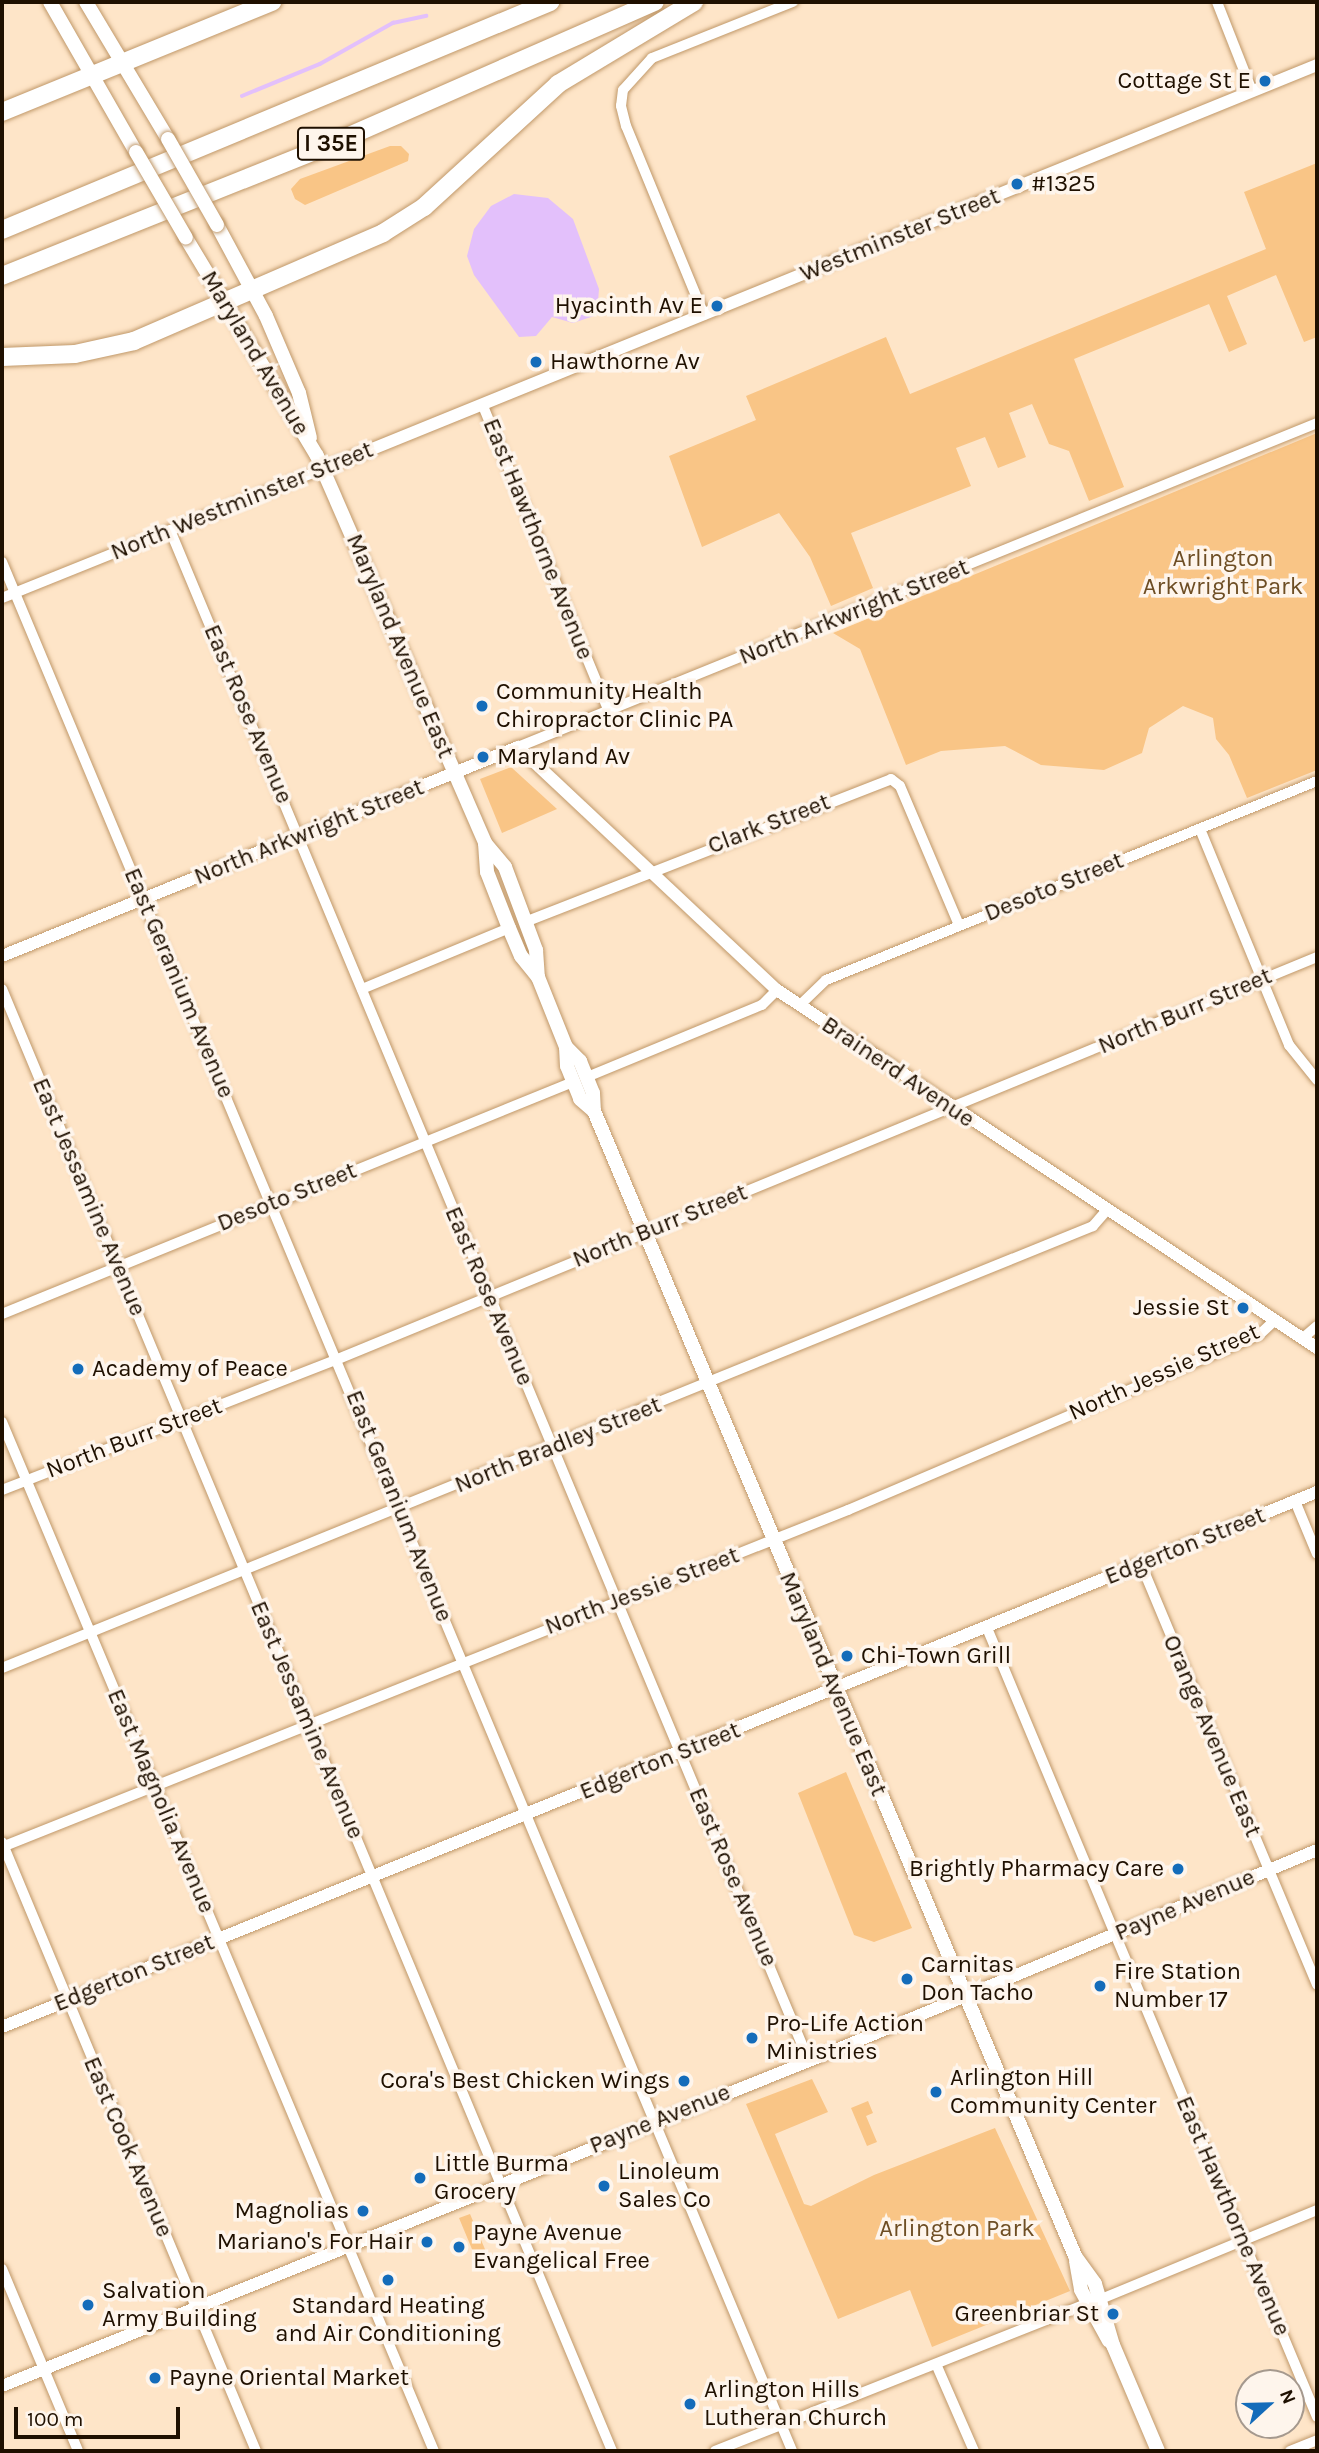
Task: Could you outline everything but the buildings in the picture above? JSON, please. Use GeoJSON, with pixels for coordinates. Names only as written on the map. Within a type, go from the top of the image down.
{"type":"FeatureCollection","features":[{"type":"Feature","properties":{"kind":"highway"},"geometry":{"type":"LineString","coordinates":[[2,112],[272,2]]}},
{"type":"Feature","properties":{"kind":"highway","name":"I 35E"},"geometry":{"type":"LineString","coordinates":[[2,230],[550,2]]}},
{"type":"Feature","properties":{"kind":"highway","name":"I 35E"},"geometry":{"type":"LineString","coordinates":[[2,276],[315,150],[655,2]]}},
{"type":"Feature","properties":{"kind":"highway"},"geometry":{"type":"LineString","coordinates":[[2,357],[75,354],[134,341],[402,223],[558,84],[694,2]]}},
{"type":"Feature","properties":{"kind":"main road","name":"Maryland Avenue"},"geometry":{"type":"LineString","coordinates":[[50,2],[187,241],[313,449]]}},
{"type":"Feature","properties":{"kind":"main road","name":"Maryland Avenue"},"geometry":{"type":"LineString","coordinates":[[86,2],[163,130],[252,287],[299,393],[313,449]]}},
{"type":"Feature","properties":{"kind":"main road","name":"Maryland Avenue East"},"geometry":{"type":"LineString","coordinates":[[313,449],[485,843],[505,867],[536,950],[538,977]]}},
{"type":"Feature","properties":{"kind":"main road","name":"Maryland Avenue East"},"geometry":{"type":"LineString","coordinates":[[485,843],[486,872],[521,956],[538,977],[580,1079],[580,1099],[594,1111],[835,1690],[1158,2451]]}},
{"type":"Feature","properties":{"kind":"street"},"geometry":{"type":"LineString","coordinates":[[704,315],[622,114],[623,90],[652,58],[793,2]]}},
{"type":"Feature","properties":{"kind":"street"},"geometry":{"type":"LineString","coordinates":[[1217,2],[1252,91]]}},
{"type":"Feature","properties":{"kind":"street","name":"Westminster Street"},"geometry":{"type":"LineString","coordinates":[[483,406],[1317,65]]}},
{"type":"Feature","properties":{"kind":"street","name":"North Westminster Street"},"geometry":{"type":"LineString","coordinates":[[2,598],[483,406]]}},
{"type":"Feature","properties":{"kind":"street","name":"East Hawthorne Avenue"},"geometry":{"type":"LineString","coordinates":[[483,406],[609,712]]}},
{"type":"Feature","properties":{"kind":"street","name":"North Arkwright Street"},"geometry":{"type":"LineString","coordinates":[[2,956],[1317,423]]}},
{"type":"Feature","properties":{"kind":"street","name":"East Rose Avenue"},"geometry":{"type":"LineString","coordinates":[[170,530],[809,2061]]}},
{"type":"Feature","properties":{"kind":"street","name":"East Geranium Avenue"},"geometry":{"type":"LineString","coordinates":[[2,562],[338,1359],[526,1817],[792,2451]]}},
{"type":"Feature","properties":{"kind":"street","name":"Brainerd Avenue"},"geometry":{"type":"LineString","coordinates":[[518,747],[646,872],[777,990],[951,1108],[1317,1348]]}},
{"type":"Feature","properties":{"kind":"street","name":"Clark Street"},"geometry":{"type":"LineString","coordinates":[[525,922],[646,872],[891,779],[900,786],[959,925]]}},
{"type":"Feature","properties":{"kind":"street","name":"Desoto Street"},"geometry":{"type":"LineString","coordinates":[[800,1006],[826,980],[1317,781]]}},
{"type":"Feature","properties":{"kind":"street"},"geometry":{"type":"LineString","coordinates":[[1200,829],[1289,1045],[1317,1080]]}},
{"type":"Feature","properties":{"kind":"street"},"geometry":{"type":"LineString","coordinates":[[362,989],[509,928]]}},
{"type":"Feature","properties":{"kind":"street","name":"North Burr Street"},"geometry":{"type":"LineString","coordinates":[[2,1490],[338,1359],[1317,957]]}},
{"type":"Feature","properties":{"kind":"street","name":"East Jessamine Avenue"},"geometry":{"type":"LineString","coordinates":[[2,989],[612,2451]]}},
{"type":"Feature","properties":{"kind":"street","name":"Desoto Street"},"geometry":{"type":"LineString","coordinates":[[2,1314],[762,1005],[777,990]]}},
{"type":"Feature","properties":{"kind":"street","name":"North Bradley Street"},"geometry":{"type":"LineString","coordinates":[[2,1668],[1093,1226],[1107,1210]]}},
{"type":"Feature","properties":{"kind":"street","name":"North Jessie Street"},"geometry":{"type":"LineString","coordinates":[[2,1845],[310,1726],[617,1600],[773,1540],[1259,1335],[1275,1320]]}},
{"type":"Feature","properties":{"kind":"street"},"geometry":{"type":"LineString","coordinates":[[1303,1338],[1317,1326]]}},
{"type":"Feature","properties":{"kind":"street","name":"East Magnolia Avenue"},"geometry":{"type":"LineString","coordinates":[[2,1422],[434,2451]]}},
{"type":"Feature","properties":{"kind":"street","name":"Edgerton Street"},"geometry":{"type":"LineString","coordinates":[[2,2026],[526,1817],[1317,1492]]}},
{"type":"Feature","properties":{"kind":"street"},"geometry":{"type":"LineString","coordinates":[[1295,1501],[1317,1554]]}},
{"type":"Feature","properties":{"kind":"street","name":"Orange Avenue East"},"geometry":{"type":"LineString","coordinates":[[1141,1564],[1317,1985]]}},
{"type":"Feature","properties":{"kind":"street","name":"East Hawthorne Avenue"},"geometry":{"type":"LineString","coordinates":[[986,1628],[1317,2417]]}},
{"type":"Feature","properties":{"kind":"street","name":"East Cook Avenue"},"geometry":{"type":"LineString","coordinates":[[2,1845],[256,2451]]}},
{"type":"Feature","properties":{"kind":"street","name":"Payne Avenue"},"geometry":{"type":"LineString","coordinates":[[2,2386],[809,2061],[1317,1850]]}},
{"type":"Feature","properties":{"kind":"street"},"geometry":{"type":"LineString","coordinates":[[715,2451],[1317,2210]]}},
{"type":"Feature","properties":{"kind":"street"},"geometry":{"type":"LineString","coordinates":[[2,2269],[78,2451]]}},
{"type":"Feature","properties":{"kind":"street"},"geometry":{"type":"LineString","coordinates":[[936,2364],[974,2451]]}},
{"type":"Feature","properties":{"kind":"street"},"geometry":{"type":"LineString","coordinates":[[1290,2451],[1317,2440]]}},
{"type":"Feature","properties":{"kind":"green space"},"geometry":{"type":"Polygon","coordinates":[[[390,146],[401,146],[409,154],[408,161],[305,205],[295,199],[291,189],[300,179],[390,146]]]}},
{"type":"Feature","properties":{"kind":"green space"},"geometry":{"type":"Polygon","coordinates":[[[1317,163],[1317,337],[1304,342],[1276,275],[1227,296],[1247,344],[1229,352],[1209,304],[1074,359],[1124,487],[1089,501],[1069,451],[1049,444],[1032,404],[1009,413],[1026,457],[998,468],[985,437],[956,448],[971,486],[851,533],[873,588],[831,606],[810,557],[779,513],[702,547],[669,456],[756,420],[746,396],[886,337],[910,394],[1266,249],[1244,192],[1317,163]]]}},
{"type":"Feature","properties":{"kind":"green space","name":"Arlington Arkwright Park"},"geometry":{"type":"Polygon","coordinates":[[[1317,433],[1317,770],[1247,798],[1229,755],[1216,739],[1213,718],[1183,706],[1149,728],[1142,753],[1104,770],[1041,765],[1005,746],[941,751],[906,765],[860,649],[833,633],[1317,433]]]}},
{"type":"Feature","properties":{"kind":"green space"},"geometry":{"type":"Polygon","coordinates":[[[511,767],[557,809],[502,833],[480,779],[511,767]]]}},
{"type":"Feature","properties":{"kind":"green space"},"geometry":{"type":"Polygon","coordinates":[[[846,1772],[912,1928],[874,1942],[854,1935],[798,1793],[846,1772]]]}},
{"type":"Feature","properties":{"kind":"green space","name":"Arlington Park"},"geometry":{"type":"Polygon","coordinates":[[[812,2079],[828,2112],[775,2134],[804,2204],[811,2206],[874,2175],[995,2128],[1070,2291],[932,2347],[910,2290],[838,2319],[746,2104],[812,2079]]]}},
{"type":"Feature","properties":{"kind":"green space"},"geometry":{"type":"Polygon","coordinates":[[[868,2101],[873,2113],[866,2116],[877,2142],[867,2146],[851,2108],[868,2101]]]}},
{"type":"Feature","properties":{"kind":"green space"},"geometry":{"type":"Polygon","coordinates":[[[470,2214],[490,2261],[479,2266],[459,2218],[470,2214]]]}},
{"type":"Feature","properties":{"kind":"shaded area"},"geometry":{"type":"Polygon","coordinates":[[[514,194],[548,198],[573,219],[599,289],[597,315],[573,323],[552,317],[536,336],[519,337],[474,275],[467,256],[474,229],[491,206],[514,194]]]}},
{"type":"Feature","properties":{"kind":"waterway"},"geometry":{"type":"LineString","coordinates":[[242,96],[320,64],[393,23],[426,16]]}},
{"type":"Feature","properties":{"kind":"place","name":"Cottage St E"},"geometry":{"type":"Point","coordinates":[1265,81]}},
{"type":"Feature","properties":{"kind":"place","name":"#1325"},"geometry":{"type":"Point","coordinates":[1017,184]}},
{"type":"Feature","properties":{"kind":"place","name":"Hyacinth Av E"},"geometry":{"type":"Point","coordinates":[717,306]}},
{"type":"Feature","properties":{"kind":"place","name":"Hawthorne Av"},"geometry":{"type":"Point","coordinates":[536,362]}},
{"type":"Feature","properties":{"kind":"place","name":"Community Health Chiropractor Clinic PA"},"geometry":{"type":"Point","coordinates":[482,706]}},
{"type":"Feature","properties":{"kind":"place","name":"Maryland Av"},"geometry":{"type":"Point","coordinates":[483,757]}},
{"type":"Feature","properties":{"kind":"place","name":"Jessie St"},"geometry":{"type":"Point","coordinates":[1243,1308]}},
{"type":"Feature","properties":{"kind":"place","name":"Academy of Peace"},"geometry":{"type":"Point","coordinates":[78,1369]}},
{"type":"Feature","properties":{"kind":"place","name":"Chi-Town Grill"},"geometry":{"type":"Point","coordinates":[847,1656]}},
{"type":"Feature","properties":{"kind":"place","name":"Brightly Pharmacy Care"},"geometry":{"type":"Point","coordinates":[1178,1869]}},
{"type":"Feature","properties":{"kind":"place","name":"Carnitas Don Tacho"},"geometry":{"type":"Point","coordinates":[907,1979]}},
{"type":"Feature","properties":{"kind":"place","name":"Fire Station Number 17"},"geometry":{"type":"Point","coordinates":[1100,1986]}},
{"type":"Feature","properties":{"kind":"place","name":"Pro-Life Action Ministries"},"geometry":{"type":"Point","coordinates":[752,2038]}},
{"type":"Feature","properties":{"kind":"place","name":"Cora's Best Chicken Wings"},"geometry":{"type":"Point","coordinates":[684,2081]}},
{"type":"Feature","properties":{"kind":"place","name":"Arlington Hill Community Center"},"geometry":{"type":"Point","coordinates":[936,2092]}},
{"type":"Feature","properties":{"kind":"place","name":"Little Burma Grocery"},"geometry":{"type":"Point","coordinates":[420,2178]}},
{"type":"Feature","properties":{"kind":"place","name":"Linoleum Sales Co"},"geometry":{"type":"Point","coordinates":[604,2186]}},
{"type":"Feature","properties":{"kind":"place","name":"Magnolias"},"geometry":{"type":"Point","coordinates":[363,2211]}},
{"type":"Feature","properties":{"kind":"place","name":"Mariano's For Hair"},"geometry":{"type":"Point","coordinates":[427,2242]}},
{"type":"Feature","properties":{"kind":"place","name":"Payne Avenue Evangelical Free"},"geometry":{"type":"Point","coordinates":[459,2247]}},
{"type":"Feature","properties":{"kind":"place","name":"Standard Heating and Air Conditioning"},"geometry":{"type":"Point","coordinates":[388,2280]}},
{"type":"Feature","properties":{"kind":"place","name":"Salvation Army Building"},"geometry":{"type":"Point","coordinates":[88,2305]}},
{"type":"Feature","properties":{"kind":"place","name":"Greenbriar St"},"geometry":{"type":"Point","coordinates":[1113,2314]}},
{"type":"Feature","properties":{"kind":"place","name":"Payne Oriental Market"},"geometry":{"type":"Point","coordinates":[155,2378]}},
{"type":"Feature","properties":{"kind":"place","name":"Arlington Hills Lutheran Church"},"geometry":{"type":"Point","coordinates":[690,2404]}}]}
